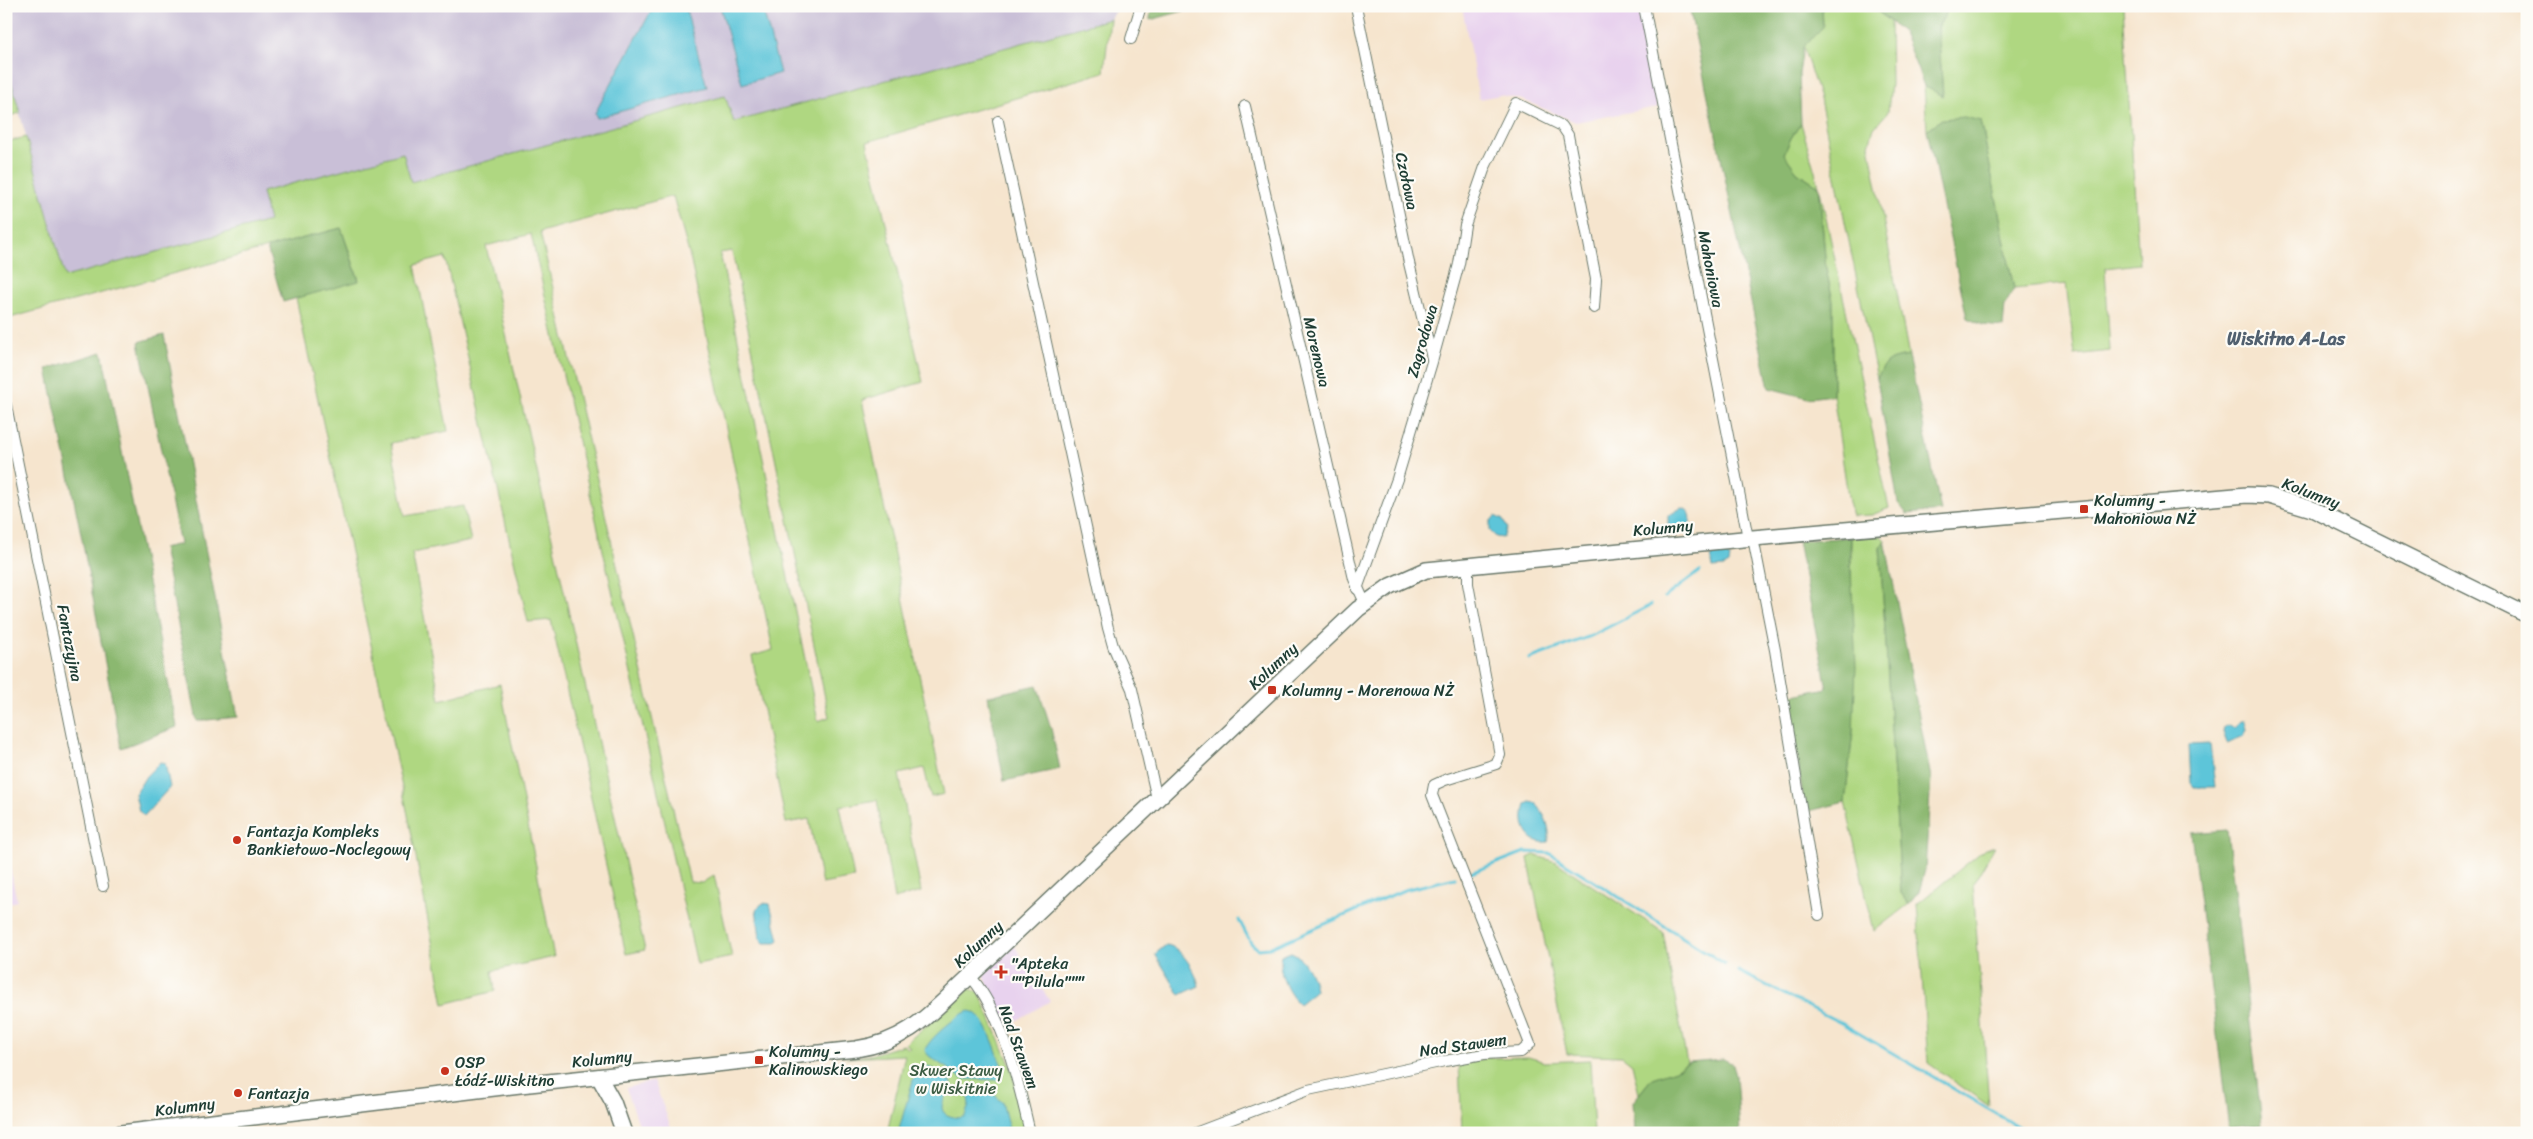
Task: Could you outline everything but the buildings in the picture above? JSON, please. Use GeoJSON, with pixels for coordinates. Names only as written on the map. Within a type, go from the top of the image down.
{"type":"FeatureCollection","features":[{"type":"Feature","properties":{"kind":"street"},"geometry":{"type":"LineString","coordinates":[[1131,38],[1141,6]]}},
{"type":"Feature","properties":{"kind":"street","name":"Czołowa"},"geometry":{"type":"LineString","coordinates":[[1356,6],[1409,264],[1432,362]]}},
{"type":"Feature","properties":{"kind":"street","name":"Mahoniowa"},"geometry":{"type":"LineString","coordinates":[[1644,6],[1750,538],[1775,650],[1819,915]]}},
{"type":"Feature","properties":{"kind":"street","name":"Zagrodowa"},"geometry":{"type":"LineString","coordinates":[[1357,589],[1396,479],[1432,362],[1459,264],[1464,225],[1485,167],[1516,103],[1562,126],[1568,135],[1596,279],[1594,308]]}},
{"type":"Feature","properties":{"kind":"street","name":"Morenowa"},"geometry":{"type":"LineString","coordinates":[[1246,106],[1357,589],[1365,603]]}},
{"type":"Feature","properties":{"kind":"street"},"geometry":{"type":"LineString","coordinates":[[998,121],[1108,628],[1113,646],[1132,688],[1157,799]]}},
{"type":"Feature","properties":{"kind":"street","name":"Fantazyjna"},"geometry":{"type":"LineString","coordinates":[[6,405],[104,886]]}},
{"type":"Feature","properties":{"kind":"street","name":"Kolumny"},"geometry":{"type":"LineString","coordinates":[[121,1133],[878,1044],[906,1033],[970,976],[1365,603],[1390,586],[1419,572],[1468,564],[1750,538],[2113,506],[2269,496],[2312,509],[2527,615]]}},
{"type":"Feature","properties":{"kind":"street","name":"Nad Stawem"},"geometry":{"type":"LineString","coordinates":[[1195,1133],[1308,1090],[1445,1060],[1484,1054],[1521,1052],[1529,1047],[1530,1040],[1524,1024],[1508,990],[1432,790],[1434,786],[1445,780],[1496,764],[1500,755],[1468,584],[1468,564]]}},
{"type":"Feature","properties":{"kind":"street","name":"Nad Stawem"},"geometry":{"type":"LineString","coordinates":[[970,976],[980,988],[992,1011],[1014,1069],[1030,1133]]}},
{"type":"Feature","properties":{"kind":"street"},"geometry":{"type":"LineString","coordinates":[[599,1077],[613,1102],[624,1133]]}},
{"type":"Feature","properties":{"kind":"shaded area"},"geometry":{"type":"Polygon","coordinates":[[[6,6],[1118,6],[1110,19],[733,122],[725,96],[410,183],[403,154],[262,192],[269,221],[65,277],[6,64],[6,6]]]}},
{"type":"Feature","properties":{"kind":"shaded area"},"geometry":{"type":"Polygon","coordinates":[[[1462,6],[1638,6],[1658,107],[1576,122],[1523,100],[1500,95],[1479,99],[1462,6]]]}},
{"type":"Feature","properties":{"kind":"shaded area"},"geometry":{"type":"Polygon","coordinates":[[[6,858],[8,858],[17,901],[6,904],[6,858]]]}},
{"type":"Feature","properties":{"kind":"shaded area"},"geometry":{"type":"Polygon","coordinates":[[[1014,945],[1050,1001],[1004,1028],[984,975],[1014,945]]]}},
{"type":"Feature","properties":{"kind":"shaded area"},"geometry":{"type":"Polygon","coordinates":[[[654,1081],[673,1133],[642,1133],[626,1088],[654,1081]]]}},
{"type":"Feature","properties":{"kind":"green space"},"geometry":{"type":"Polygon","coordinates":[[[1151,6],[1202,6],[1150,20],[1151,6]]]}},
{"type":"Feature","properties":{"kind":"green space"},"geometry":{"type":"Polygon","coordinates":[[[1689,6],[1822,6],[1823,27],[1803,47],[1799,74],[1801,123],[1791,138],[1784,154],[1797,172],[1819,186],[1826,269],[1833,301],[1833,395],[1808,398],[1769,388],[1689,6]]]}},
{"type":"Feature","properties":{"kind":"green space"},"geometry":{"type":"Polygon","coordinates":[[[1822,6],[1874,6],[1890,22],[1891,84],[1888,112],[1874,128],[1869,145],[1909,356],[1897,358],[1885,364],[1877,379],[1820,99],[1803,47],[1823,27],[1822,6]]]}},
{"type":"Feature","properties":{"kind":"green space"},"geometry":{"type":"Polygon","coordinates":[[[1874,6],[1950,6],[1938,27],[1943,96],[1924,86],[1903,32],[1875,9],[1874,6]]]}},
{"type":"Feature","properties":{"kind":"green space"},"geometry":{"type":"Polygon","coordinates":[[[1950,6],[2123,6],[2139,264],[2105,268],[2110,351],[2075,355],[2066,284],[2014,289],[1981,121],[1942,119],[1927,130],[1924,86],[1943,95],[1938,27],[1950,6]]]}},
{"type":"Feature","properties":{"kind":"green space"},"geometry":{"type":"Polygon","coordinates":[[[1110,19],[1104,72],[867,142],[923,382],[862,400],[944,794],[931,797],[924,768],[899,774],[921,892],[894,899],[877,800],[840,806],[854,878],[822,884],[809,819],[786,823],[752,656],[773,650],[690,257],[673,196],[540,232],[690,882],[702,883],[714,875],[732,957],[697,964],[531,234],[486,246],[645,950],[626,954],[551,620],[528,622],[445,257],[415,265],[448,431],[391,443],[405,516],[463,506],[471,541],[412,553],[440,700],[500,684],[554,957],[492,971],[495,991],[444,1004],[408,815],[296,298],[359,280],[341,228],[6,319],[6,142],[26,137],[65,277],[269,221],[262,192],[403,153],[411,182],[725,96],[734,122],[1110,19]],[[732,251],[720,253],[818,721],[829,717],[732,251]]]}},
{"type":"Feature","properties":{"kind":"green space"},"geometry":{"type":"Polygon","coordinates":[[[6,64],[20,113],[6,117],[6,64]]]}},
{"type":"Feature","properties":{"kind":"green space"},"geometry":{"type":"Polygon","coordinates":[[[1964,117],[1981,121],[2014,289],[2005,305],[2003,327],[1983,325],[1967,318],[1927,130],[1942,119],[1964,117]]]}},
{"type":"Feature","properties":{"kind":"green space"},"geometry":{"type":"Polygon","coordinates":[[[1801,123],[1819,186],[1797,172],[1784,154],[1791,138],[1801,123]]]}},
{"type":"Feature","properties":{"kind":"green space"},"geometry":{"type":"Polygon","coordinates":[[[1819,186],[1889,508],[1872,515],[1853,516],[1849,503],[1833,395],[1833,301],[1826,269],[1819,186]]]}},
{"type":"Feature","properties":{"kind":"green space"},"geometry":{"type":"Polygon","coordinates":[[[341,228],[359,281],[283,302],[267,248],[341,228]]]}},
{"type":"Feature","properties":{"kind":"green space"},"geometry":{"type":"Polygon","coordinates":[[[164,335],[238,717],[197,721],[163,548],[180,544],[139,342],[164,335]]]}},
{"type":"Feature","properties":{"kind":"green space"},"geometry":{"type":"Polygon","coordinates":[[[102,352],[177,727],[121,748],[81,534],[47,369],[102,352]]]}},
{"type":"Feature","properties":{"kind":"green space"},"geometry":{"type":"Polygon","coordinates":[[[1909,356],[1941,511],[1907,514],[1898,503],[1877,379],[1885,364],[1897,358],[1909,356]]]}},
{"type":"Feature","properties":{"kind":"green space"},"geometry":{"type":"Polygon","coordinates":[[[1880,535],[1885,540],[1880,548],[1901,893],[1909,904],[1874,931],[1845,802],[1853,731],[1851,537],[1880,535]]]}},
{"type":"Feature","properties":{"kind":"green space"},"geometry":{"type":"Polygon","coordinates":[[[1851,537],[1850,551],[1856,667],[1853,731],[1845,802],[1805,812],[1789,696],[1827,688],[1798,541],[1851,537]]]}},
{"type":"Feature","properties":{"kind":"green space"},"geometry":{"type":"Polygon","coordinates":[[[1885,540],[1931,778],[1925,870],[1919,892],[1909,904],[1901,893],[1880,548],[1885,540]]]}},
{"type":"Feature","properties":{"kind":"green space"},"geometry":{"type":"Polygon","coordinates":[[[1037,685],[1051,728],[1060,769],[1004,781],[988,696],[1037,685]]]}},
{"type":"Feature","properties":{"kind":"green space"},"geometry":{"type":"Polygon","coordinates":[[[2227,830],[2262,1124],[2229,1128],[2191,833],[2227,830]]]}},
{"type":"Feature","properties":{"kind":"green space"},"geometry":{"type":"Polygon","coordinates":[[[1995,846],[1973,884],[1989,1106],[1928,1063],[1917,904],[1985,849],[1995,846]]]}},
{"type":"Feature","properties":{"kind":"green space"},"geometry":{"type":"Polygon","coordinates":[[[1534,855],[1556,862],[1663,932],[1687,1063],[1676,1070],[1652,1078],[1639,1094],[1632,1064],[1622,1056],[1567,1054],[1528,858],[1534,855]]]}},
{"type":"Feature","properties":{"kind":"green space","name":"Skwer Stawy w Wiskitnie"},"geometry":{"type":"Polygon","coordinates":[[[969,989],[979,992],[1010,1064],[1027,1133],[887,1133],[905,1055],[846,1058],[870,1055],[903,1045],[909,1049],[906,1043],[969,989]]]}},
{"type":"Feature","properties":{"kind":"green space"},"geometry":{"type":"Polygon","coordinates":[[[1528,1057],[1545,1062],[1590,1060],[1594,1133],[1462,1133],[1459,1064],[1488,1058],[1528,1057]]]}},
{"type":"Feature","properties":{"kind":"green space"},"geometry":{"type":"Polygon","coordinates":[[[1723,1059],[1733,1064],[1736,1076],[1740,1133],[1635,1133],[1633,1102],[1652,1078],[1676,1070],[1689,1062],[1723,1059]]]}},
{"type":"Feature","properties":{"kind":"water"},"geometry":{"type":"Polygon","coordinates":[[[654,6],[685,6],[707,87],[597,118],[595,113],[654,6]]]}},
{"type":"Feature","properties":{"kind":"water"},"geometry":{"type":"Polygon","coordinates":[[[720,6],[762,6],[780,73],[742,84],[720,6]]]}},
{"type":"Feature","properties":{"kind":"water"},"geometry":{"type":"Polygon","coordinates":[[[1681,508],[1687,510],[1690,514],[1689,525],[1671,531],[1668,528],[1668,516],[1681,508]]]}},
{"type":"Feature","properties":{"kind":"water"},"geometry":{"type":"Polygon","coordinates":[[[1495,516],[1503,520],[1507,528],[1503,538],[1496,537],[1490,531],[1490,522],[1495,516]]]}},
{"type":"Feature","properties":{"kind":"water"},"geometry":{"type":"Polygon","coordinates":[[[1721,553],[1730,558],[1729,564],[1724,567],[1713,568],[1711,556],[1721,553]]]}},
{"type":"Feature","properties":{"kind":"water"},"geometry":{"type":"Polygon","coordinates":[[[2241,721],[2245,721],[2247,729],[2244,736],[2227,743],[2223,732],[2224,727],[2228,725],[2234,728],[2241,721]]]}},
{"type":"Feature","properties":{"kind":"water"},"geometry":{"type":"Polygon","coordinates":[[[2210,744],[2215,787],[2194,787],[2191,783],[2189,745],[2210,744]]]}},
{"type":"Feature","properties":{"kind":"water"},"geometry":{"type":"Polygon","coordinates":[[[160,762],[165,763],[170,787],[144,816],[139,811],[135,794],[146,776],[160,762]]]}},
{"type":"Feature","properties":{"kind":"water"},"geometry":{"type":"Polygon","coordinates":[[[1530,802],[1536,803],[1542,811],[1549,832],[1548,842],[1534,840],[1526,831],[1524,811],[1526,804],[1530,802]]]}},
{"type":"Feature","properties":{"kind":"water"},"geometry":{"type":"Polygon","coordinates":[[[763,903],[770,904],[779,940],[776,943],[763,943],[760,937],[756,909],[763,903]]]}},
{"type":"Feature","properties":{"kind":"water"},"geometry":{"type":"Polygon","coordinates":[[[1166,945],[1172,946],[1187,961],[1195,974],[1199,986],[1180,995],[1155,954],[1166,945]]]}},
{"type":"Feature","properties":{"kind":"water"},"geometry":{"type":"Polygon","coordinates":[[[1291,952],[1304,963],[1310,974],[1315,991],[1299,1004],[1287,988],[1282,976],[1281,956],[1291,952]]]}},
{"type":"Feature","properties":{"kind":"water"},"geometry":{"type":"Polygon","coordinates":[[[969,1011],[981,1018],[986,1026],[1003,1069],[1003,1075],[1000,1080],[963,1079],[929,1056],[925,1051],[930,1041],[943,1028],[969,1011]]]}},
{"type":"Feature","properties":{"kind":"water"},"geometry":{"type":"Polygon","coordinates":[[[925,1066],[936,1070],[952,1083],[942,1104],[944,1113],[960,1118],[965,1116],[969,1105],[967,1090],[987,1088],[1002,1102],[1010,1133],[898,1133],[913,1080],[917,1072],[925,1066]]]}},
{"type":"Feature","properties":{"kind":"waterway"},"geometry":{"type":"LineString","coordinates":[[1665,597],[1700,571]]}},
{"type":"Feature","properties":{"kind":"waterway"},"geometry":{"type":"LineString","coordinates":[[1529,659],[1591,636],[1651,605]]}},
{"type":"Feature","properties":{"kind":"waterway"},"geometry":{"type":"LineString","coordinates":[[1468,874],[1525,852],[1549,853],[1725,964]]}},
{"type":"Feature","properties":{"kind":"waterway"},"geometry":{"type":"LineString","coordinates":[[1239,920],[1251,943],[1258,949],[1269,948],[1404,890],[1455,878]]}},
{"type":"Feature","properties":{"kind":"waterway"},"geometry":{"type":"LineString","coordinates":[[1738,971],[1843,1024],[2029,1133]]}},
{"type":"Feature","properties":{"kind":"place","name":"Kolumny - Mahoniowa NŻ"},"geometry":{"type":"Point","coordinates":[2084,509]}},
{"type":"Feature","properties":{"kind":"place","name":"Kolumny - Morenowa NŻ"},"geometry":{"type":"Point","coordinates":[1272,690]}},
{"type":"Feature","properties":{"kind":"place","name":"Fantazja Kompleks Bankietowo-Noclegowy"},"geometry":{"type":"Point","coordinates":[237,840]}},
{"type":"Feature","properties":{"kind":"place","name":"\"Apteka \"\"Pilula\"\"\""},"geometry":{"type":"Point","coordinates":[1001,972]}},
{"type":"Feature","properties":{"kind":"place","name":"Kolumny - Kalinowskiego"},"geometry":{"type":"Point","coordinates":[759,1060]}},
{"type":"Feature","properties":{"kind":"place","name":"OSP Łódź-Wiskitno"},"geometry":{"type":"Point","coordinates":[445,1071]}},
{"type":"Feature","properties":{"kind":"place","name":"Fantazja"},"geometry":{"type":"Point","coordinates":[238,1093]}},
{"type":"Feature","properties":{"kind":"district","name":"Wiskitno A-Las"},"geometry":{"type":"Point","coordinates":[2286,339]}}]}
